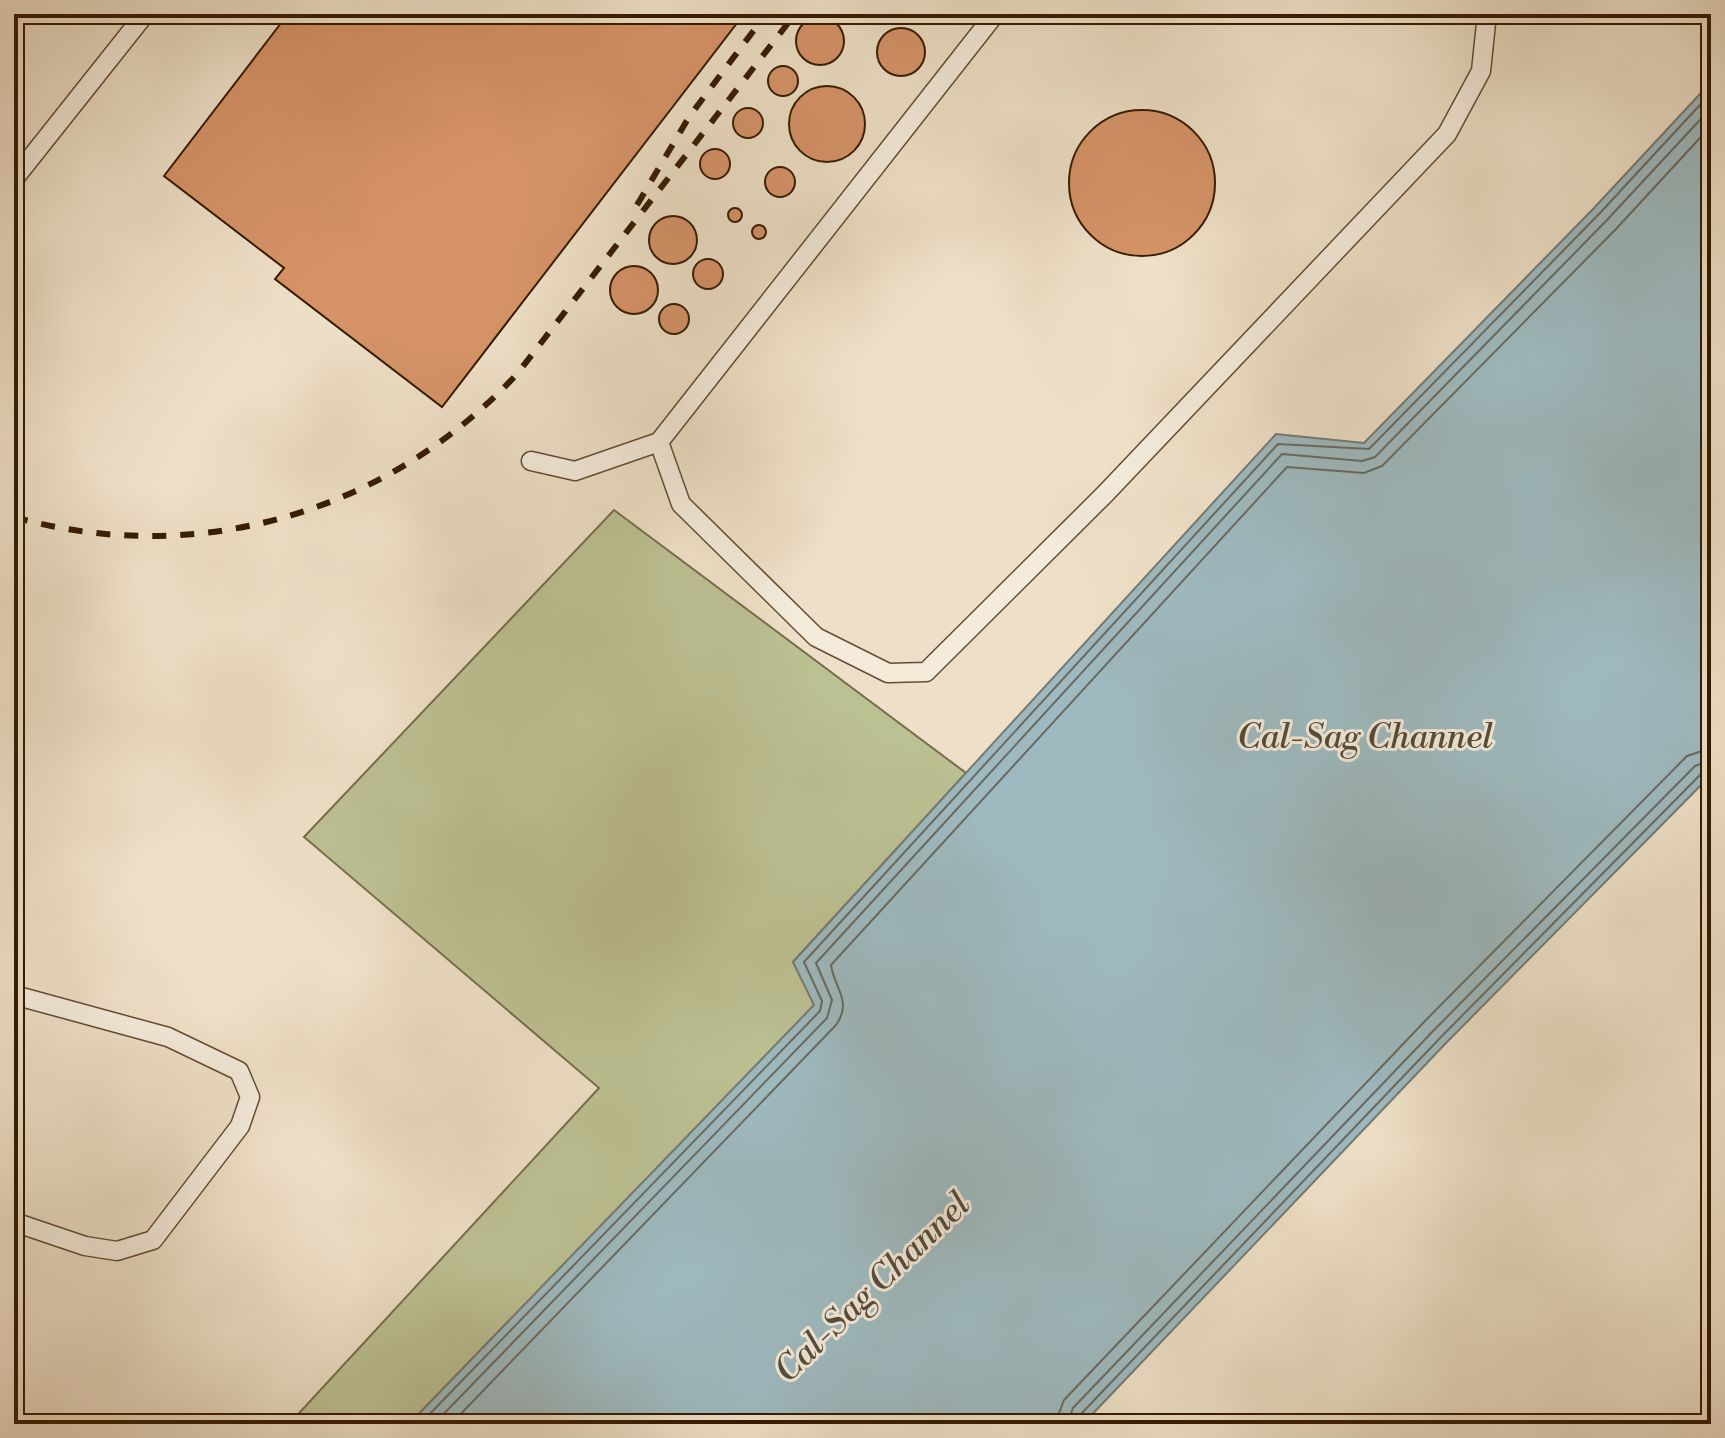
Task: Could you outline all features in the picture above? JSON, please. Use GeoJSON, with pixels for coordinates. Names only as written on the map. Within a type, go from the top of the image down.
{"type":"FeatureCollection","features":[{"type":"Feature","properties":{"kind":"lane"},"geometry":{"type":"LineString","coordinates":[[14,179],[145,14]]}},
{"type":"Feature","properties":{"kind":"lane"},"geometry":{"type":"LineString","coordinates":[[531,461],[575,471],[659,442],[995,14]]}},
{"type":"Feature","properties":{"kind":"lane"},"geometry":{"type":"LineString","coordinates":[[659,442],[681,504],[816,637],[888,673],[926,672],[1105,494],[1447,134],[1481,71],[1487,14]]}},
{"type":"Feature","properties":{"kind":"lane"},"geometry":{"type":"LineString","coordinates":[[14,995],[168,1037],[239,1071],[250,1097],[240,1126],[153,1240],[117,1251],[85,1246],[14,1222]]}},
{"type":"Feature","properties":{"kind":"green space"},"geometry":{"type":"Polygon","coordinates":[[[614,510],[966,773],[793,962],[815,1005],[409,1424],[289,1424],[599,1088],[304,837],[614,510]]]}},
{"type":"Feature","properties":{"kind":"water","name":"Cal-Sag Channel"},"geometry":{"type":"Polygon","coordinates":[[[1711,82],[1711,775],[1447,1042],[1083,1424],[409,1424],[814,1005],[793,962],[1276,434],[1364,443],[1594,208],[1711,82]]]}},
{"type":"Feature","properties":{"kind":"building"},"geometry":{"type":"Polygon","coordinates":[[[288,14],[744,14],[442,407],[275,279],[284,268],[164,176],[288,14]]]}},
{"type":"Feature","properties":{"kind":"building"},"geometry":{"type":"Polygon","coordinates":[[[820,17],[837,24],[844,41],[837,58],[820,65],[803,58],[796,41],[803,24],[820,17]]]}},
{"type":"Feature","properties":{"kind":"building"},"geometry":{"type":"Polygon","coordinates":[[[901,28],[918,35],[925,52],[918,69],[901,76],[884,69],[877,52],[884,35],[901,28]]]}},
{"type":"Feature","properties":{"kind":"building"},"geometry":{"type":"Polygon","coordinates":[[[783,66],[794,70],[798,81],[794,92],[783,96],[772,92],[768,81],[772,70],[783,66]]]}},
{"type":"Feature","properties":{"kind":"building"},"geometry":{"type":"Polygon","coordinates":[[[820,86],[834,86],[848,92],[859,103],[865,124],[862,139],[854,151],[834,162],[820,162],[806,156],[795,145],[789,131],[789,117],[795,103],[806,92],[820,86]]]}},
{"type":"Feature","properties":{"kind":"building"},"geometry":{"type":"Polygon","coordinates":[[[748,108],[759,112],[763,123],[759,134],[748,138],[737,134],[733,123],[737,112],[748,108]]]}},
{"type":"Feature","properties":{"kind":"building"},"geometry":{"type":"Polygon","coordinates":[[[1142,110],[1170,115],[1194,131],[1210,155],[1215,183],[1210,211],[1194,235],[1170,251],[1142,256],[1114,251],[1090,235],[1074,211],[1069,183],[1074,155],[1090,131],[1114,115],[1142,110]]]}},
{"type":"Feature","properties":{"kind":"building"},"geometry":{"type":"Polygon","coordinates":[[[715,149],[726,153],[730,164],[726,175],[715,179],[704,175],[700,164],[704,153],[715,149]]]}},
{"type":"Feature","properties":{"kind":"building"},"geometry":{"type":"Polygon","coordinates":[[[780,167],[791,171],[795,182],[791,193],[780,197],[769,193],[765,182],[769,171],[780,167]]]}},
{"type":"Feature","properties":{"kind":"building"},"geometry":{"type":"Polygon","coordinates":[[[735,208],[742,215],[735,222],[728,215],[735,208]]]}},
{"type":"Feature","properties":{"kind":"building"},"geometry":{"type":"Polygon","coordinates":[[[673,216],[690,223],[697,240],[690,257],[673,264],[656,257],[649,240],[656,223],[673,216]]]}},
{"type":"Feature","properties":{"kind":"building"},"geometry":{"type":"Polygon","coordinates":[[[759,225],[766,232],[759,239],[752,232],[759,225]]]}},
{"type":"Feature","properties":{"kind":"building"},"geometry":{"type":"Polygon","coordinates":[[[708,259],[719,263],[723,274],[719,285],[708,289],[697,285],[693,274],[697,263],[708,259]]]}},
{"type":"Feature","properties":{"kind":"building"},"geometry":{"type":"Polygon","coordinates":[[[634,266],[651,273],[658,290],[651,307],[634,314],[617,307],[610,290],[617,273],[634,266]]]}},
{"type":"Feature","properties":{"kind":"building"},"geometry":{"type":"Polygon","coordinates":[[[674,304],[685,308],[689,319],[685,330],[674,334],[663,330],[659,319],[663,308],[674,304]]]}},
{"type":"Feature","properties":{"kind":"railway"},"geometry":{"type":"LineString","coordinates":[[637,205],[689,117],[766,14]]}},
{"type":"Feature","properties":{"kind":"railway"},"geometry":{"type":"LineString","coordinates":[[14,517],[83,531],[152,536],[220,531],[286,517],[350,494],[410,462],[466,422],[517,374],[795,14]]}}]}
